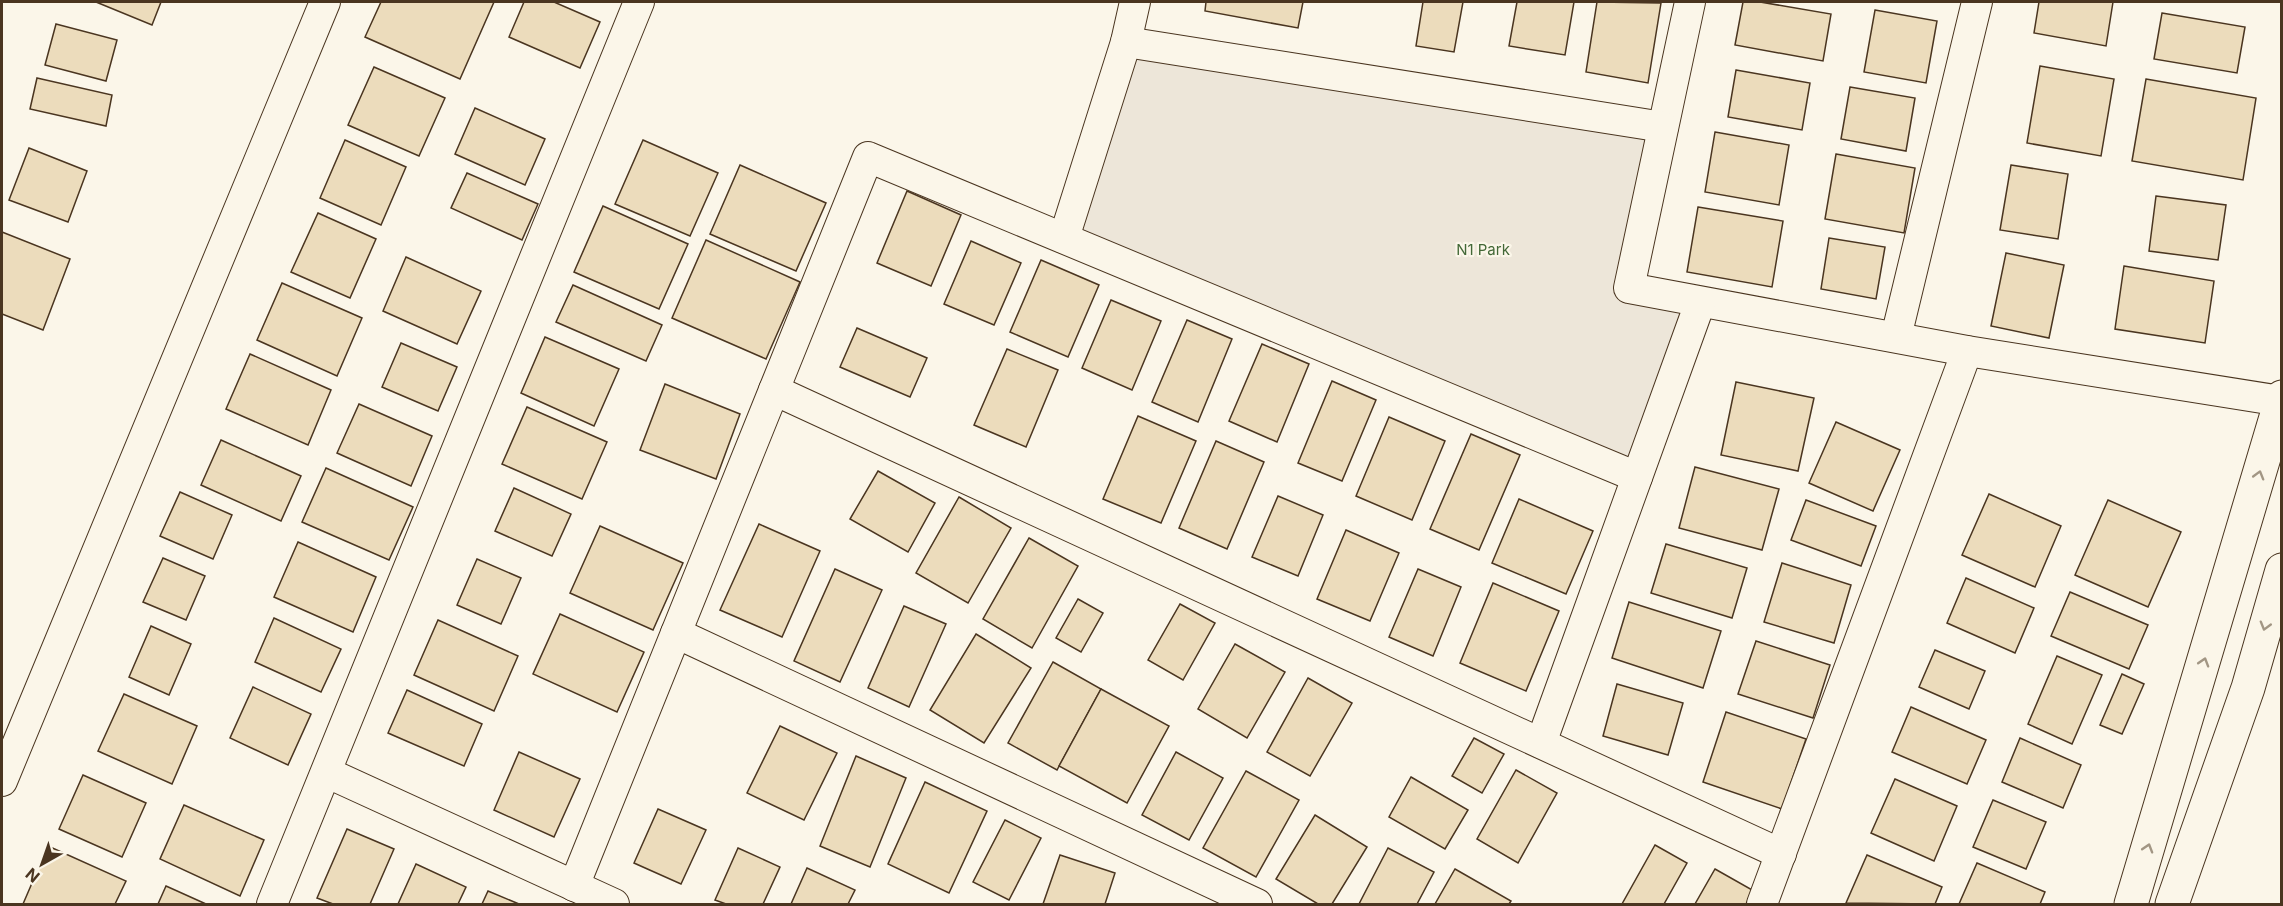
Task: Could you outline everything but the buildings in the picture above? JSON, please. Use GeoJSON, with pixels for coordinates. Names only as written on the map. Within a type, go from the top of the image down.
{"type":"FeatureCollection","features":[{"type":"Feature","properties":{"kind":"street"},"geometry":{"type":"LineString","coordinates":[[2,781],[325,2]]}},
{"type":"Feature","properties":{"kind":"street"},"geometry":{"type":"LineString","coordinates":[[272,904],[328,773],[639,2]]}},
{"type":"Feature","properties":{"kind":"street"},"geometry":{"type":"LineString","coordinates":[[1064,238],[1126,42],[1135,2]]}},
{"type":"Feature","properties":{"kind":"street"},"geometry":{"type":"LineString","coordinates":[[1690,2],[1629,288],[1967,351],[2281,399],[2131,904]]}},
{"type":"Feature","properties":{"kind":"street"},"geometry":{"type":"LineString","coordinates":[[1896,337],[1977,2]]}},
{"type":"Feature","properties":{"kind":"street"},"geometry":{"type":"LineString","coordinates":[[1126,42],[1663,127]]}},
{"type":"Feature","properties":{"kind":"street"},"geometry":{"type":"LineString","coordinates":[[574,886],[868,157],[1636,477]]}},
{"type":"Feature","properties":{"kind":"street"},"geometry":{"type":"LineString","coordinates":[[1541,743],[1700,303]]}},
{"type":"Feature","properties":{"kind":"street"},"geometry":{"type":"LineString","coordinates":[[1762,904],[1967,351]]}},
{"type":"Feature","properties":{"kind":"street"},"geometry":{"type":"LineString","coordinates":[[774,390],[1780,854]]}},
{"type":"Feature","properties":{"kind":"street"},"geometry":{"type":"LineString","coordinates":[[2172,904],[2248,688],[2282,570]]}},
{"type":"Feature","properties":{"kind":"street"},"geometry":{"type":"LineString","coordinates":[[676,633],[1257,904]]}},
{"type":"Feature","properties":{"kind":"street"},"geometry":{"type":"LineString","coordinates":[[328,773],[614,904]]}},
{"type":"Feature","properties":{"kind":"green space","name":"N1 Park"},"geometry":{"type":"Polygon","coordinates":[[[1126,42],[1663,127],[1629,288],[1700,303],[1637,477],[1064,238],[1126,42]]]}}]}
